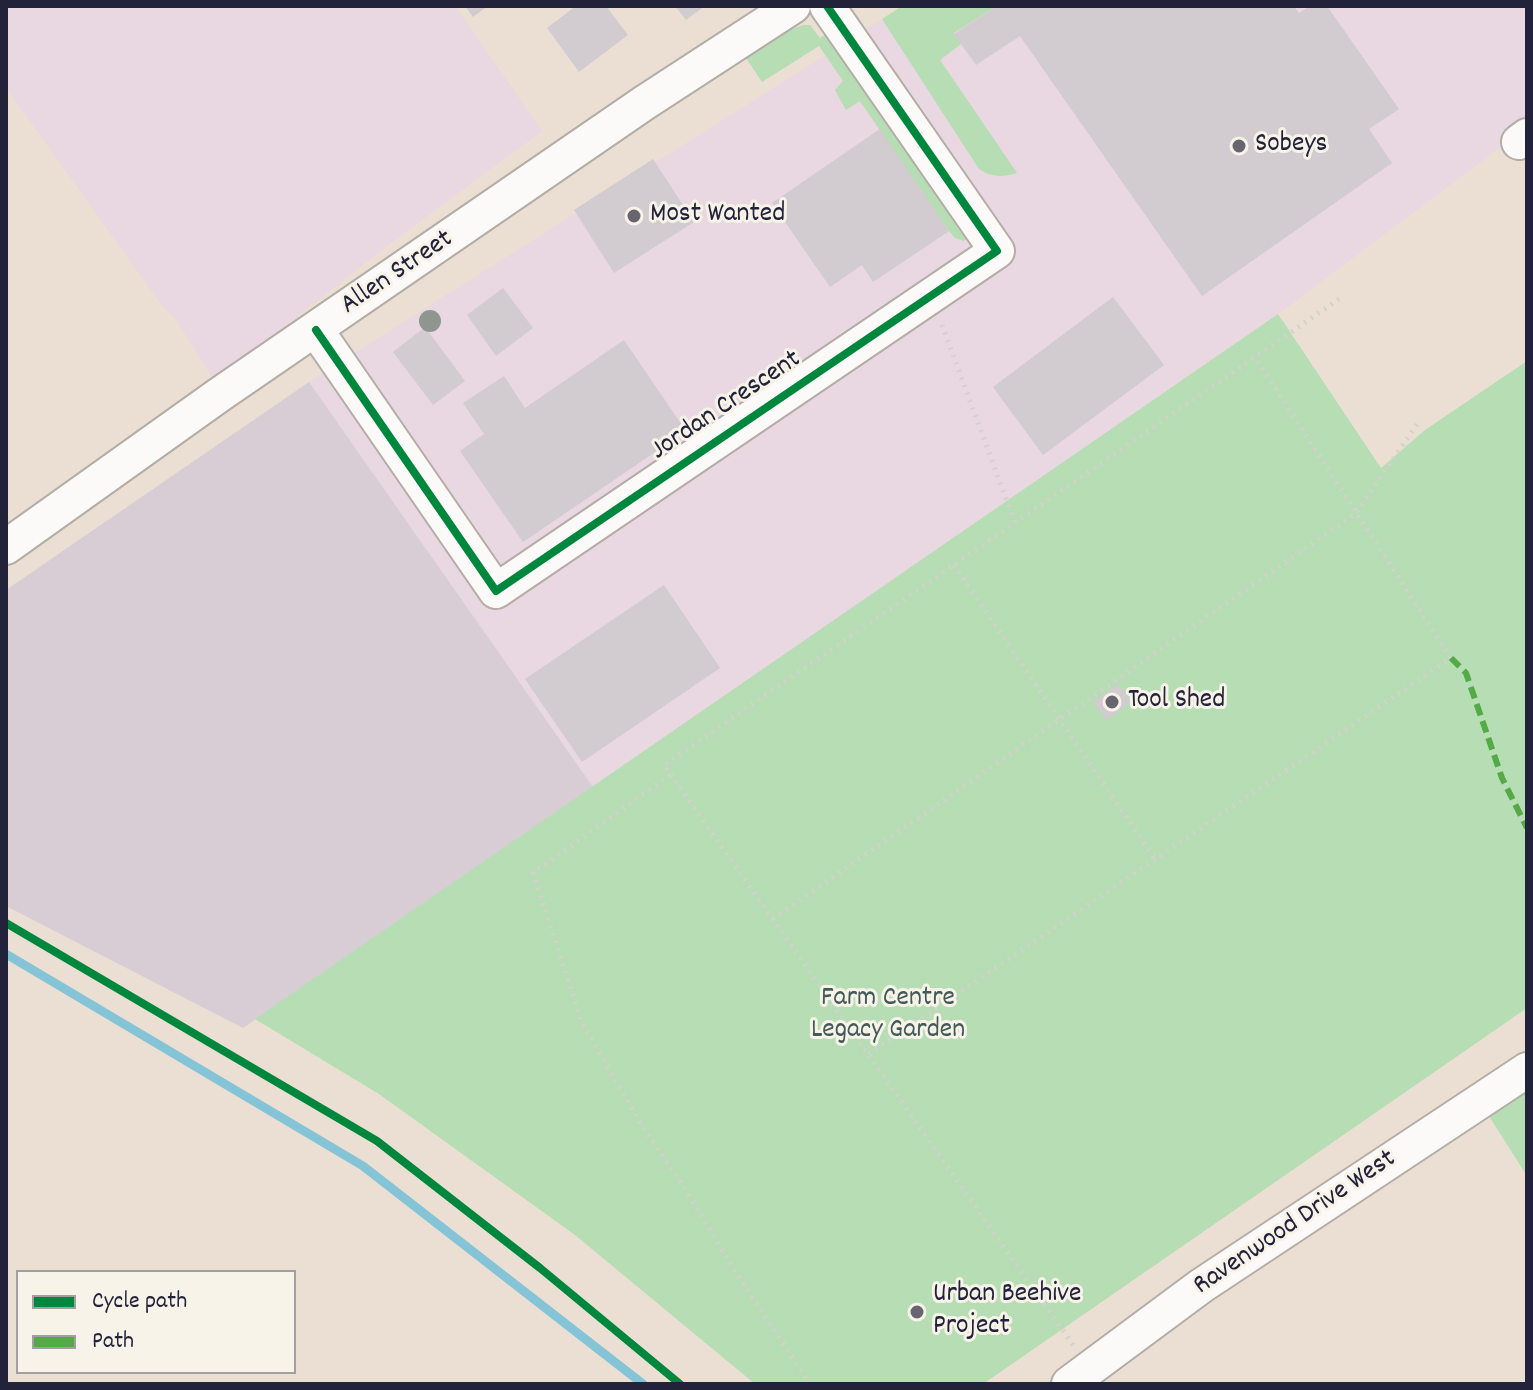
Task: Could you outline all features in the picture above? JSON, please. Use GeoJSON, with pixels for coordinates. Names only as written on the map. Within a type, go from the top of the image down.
{"type":"FeatureCollection","features":[{"type":"Feature","properties":{"kind":"street","name":"Allen Street"},"geometry":{"type":"LineString","coordinates":[[6,547],[219,395],[644,103],[793,6]]}},
{"type":"Feature","properties":{"kind":"street","name":"Jordan Crescent"},"geometry":{"type":"LineString","coordinates":[[316,330],[496,591],[997,251],[827,6]]}},
{"type":"Feature","properties":{"kind":"street","name":"Ravenwood Drive West"},"geometry":{"type":"LineString","coordinates":[[1079,1376],[1201,1286],[1527,1070]]}},
{"type":"Feature","properties":{"kind":"path"},"geometry":{"type":"LineString","coordinates":[[931,296],[1015,523]]}},
{"type":"Feature","properties":{"kind":"path"},"geometry":{"type":"LineString","coordinates":[[1079,1376],[869,1054],[664,765],[1339,299]]}},
{"type":"Feature","properties":{"kind":"path"},"geometry":{"type":"LineString","coordinates":[[869,1054],[1451,658],[1255,357]]}},
{"type":"Feature","properties":{"kind":"path"},"geometry":{"type":"LineString","coordinates":[[773,919],[1356,513],[1420,420]]}},
{"type":"Feature","properties":{"kind":"path"},"geometry":{"type":"LineString","coordinates":[[954,565],[1155,859]]}},
{"type":"Feature","properties":{"kind":"path"},"geometry":{"type":"LineString","coordinates":[[670,775],[533,873],[582,1023],[642,1126],[810,1384]]}},
{"type":"Feature","properties":{"kind":"shaded area"},"geometry":{"type":"Polygon","coordinates":[[[6,6],[455,6],[542,131],[388,245],[215,381],[175,318],[162,305],[6,88],[6,6]]]}},
{"type":"Feature","properties":{"kind":"shaded area"},"geometry":{"type":"Polygon","coordinates":[[[903,6],[1527,6],[1527,127],[1278,314],[593,787],[309,382],[903,6]]]}},
{"type":"Feature","properties":{"kind":"shaded area"},"geometry":{"type":"Polygon","coordinates":[[[309,382],[593,787],[243,1028],[6,906],[6,590],[309,382]]]}},
{"type":"Feature","properties":{"kind":"green space"},"geometry":{"type":"Polygon","coordinates":[[[902,6],[997,6],[954,33],[961,44],[940,60],[1017,173],[998,176],[979,169],[882,19],[902,6]]]}},
{"type":"Feature","properties":{"kind":"green space"},"geometry":{"type":"Polygon","coordinates":[[[810,25],[820,38],[825,35],[837,41],[968,238],[964,241],[955,238],[949,231],[860,101],[846,110],[835,90],[843,81],[819,46],[762,82],[746,58],[786,31],[810,25]]]}},
{"type":"Feature","properties":{"kind":"green space","name":"Farm Centre Legacy Garden"},"geometry":{"type":"Polygon","coordinates":[[[1278,314],[1381,468],[1425,430],[1527,361],[1527,1008],[983,1384],[755,1384],[575,1235],[379,1094],[255,1019],[1278,314]]]}},
{"type":"Feature","properties":{"kind":"green space"},"geometry":{"type":"Polygon","coordinates":[[[1527,1087],[1527,1176],[1489,1116],[1527,1087]]]}},
{"type":"Feature","properties":{"kind":"building"},"geometry":{"type":"Polygon","coordinates":[[[465,6],[488,6],[473,17],[465,6]]]}},
{"type":"Feature","properties":{"kind":"building"},"geometry":{"type":"Polygon","coordinates":[[[576,6],[606,6],[628,35],[579,72],[547,28],[576,6]]]}},
{"type":"Feature","properties":{"kind":"building"},"geometry":{"type":"Polygon","coordinates":[[[675,6],[705,6],[686,20],[675,6]]]}},
{"type":"Feature","properties":{"kind":"building","name":"Sobeys"},"geometry":{"type":"Polygon","coordinates":[[[997,6],[1294,6],[1299,13],[1310,6],[1327,6],[1399,109],[1369,129],[1392,163],[1202,296],[1020,36],[976,65],[954,34],[997,6]]]}},
{"type":"Feature","properties":{"kind":"building"},"geometry":{"type":"Polygon","coordinates":[[[880,129],[949,231],[873,282],[862,265],[830,287],[772,203],[880,129]]]}},
{"type":"Feature","properties":{"kind":"building","name":"Most Wanted"},"geometry":{"type":"Polygon","coordinates":[[[653,159],[694,222],[614,273],[574,210],[653,159]]]}},
{"type":"Feature","properties":{"kind":"building"},"geometry":{"type":"Polygon","coordinates":[[[503,288],[533,328],[496,356],[467,315],[503,288]]]}},
{"type":"Feature","properties":{"kind":"building"},"geometry":{"type":"Polygon","coordinates":[[[1113,297],[1164,365],[1043,455],[993,387],[1113,297]]]}},
{"type":"Feature","properties":{"kind":"building"},"geometry":{"type":"Polygon","coordinates":[[[425,327],[465,381],[433,405],[393,352],[425,327]]]}},
{"type":"Feature","properties":{"kind":"building"},"geometry":{"type":"Polygon","coordinates":[[[624,340],[686,431],[523,542],[460,451],[484,434],[463,403],[504,376],[525,408],[624,340]]]}},
{"type":"Feature","properties":{"kind":"building"},"geometry":{"type":"Polygon","coordinates":[[[664,585],[720,668],[582,762],[525,679],[664,585]]]}},
{"type":"Feature","properties":{"kind":"building","name":"Tool Shed"},"geometry":{"type":"Polygon","coordinates":[[[1118,684],[1131,702],[1107,720],[1093,702],[1118,684]]]}},
{"type":"Feature","properties":{"kind":"waterway"},"geometry":{"type":"LineString","coordinates":[[6,954],[363,1166],[643,1384]]}},
{"type":"Feature","properties":{"kind":"marked path"},"geometry":{"type":"LineString","coordinates":[[1451,658],[1466,673],[1502,778],[1527,828]]}},
{"type":"Feature","properties":{"kind":"cycle path"},"geometry":{"type":"LineString","coordinates":[[316,330],[496,591],[997,251],[827,6]]}},
{"type":"Feature","properties":{"kind":"cycle path"},"geometry":{"type":"LineString","coordinates":[[6,923],[377,1141],[540,1268],[680,1384]]}},
{"type":"Feature","properties":{"kind":"place","name":"Sobeys"},"geometry":{"type":"Point","coordinates":[1239,146]}},
{"type":"Feature","properties":{"kind":"place","name":"Most Wanted"},"geometry":{"type":"Point","coordinates":[634,216]}},
{"type":"Feature","properties":{"kind":"place","name":"Tool Shed"},"geometry":{"type":"Point","coordinates":[1112,702]}},
{"type":"Feature","properties":{"kind":"place","name":"Urban Beehive Project"},"geometry":{"type":"Point","coordinates":[917,1312]}}]}
